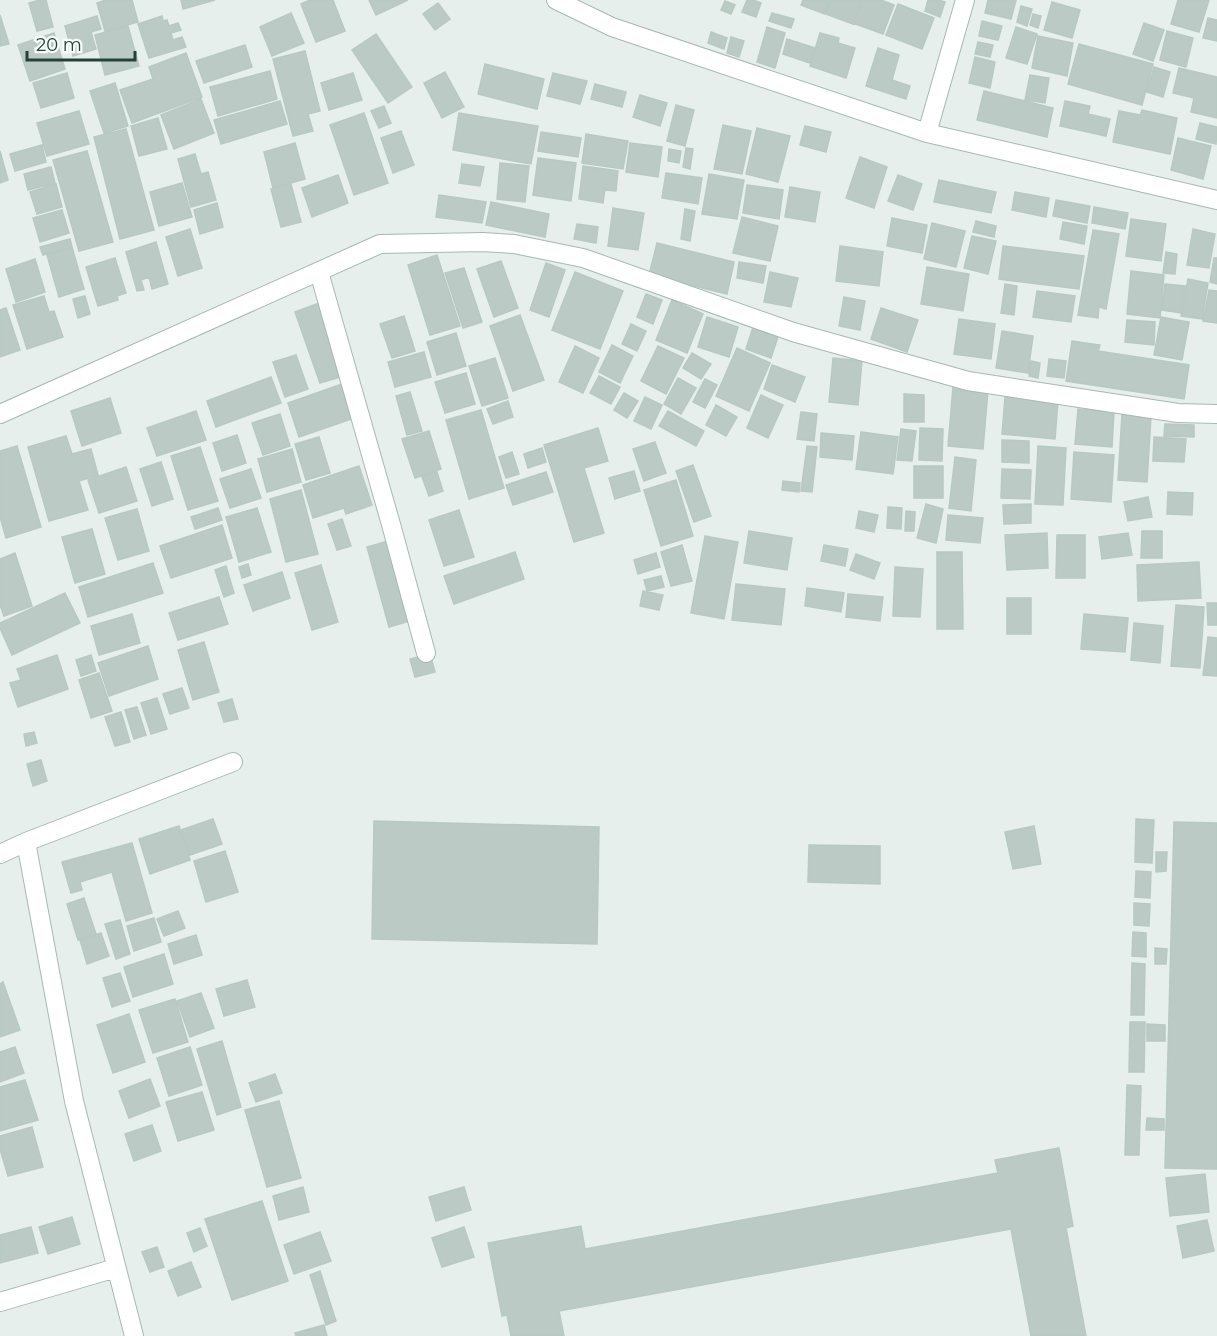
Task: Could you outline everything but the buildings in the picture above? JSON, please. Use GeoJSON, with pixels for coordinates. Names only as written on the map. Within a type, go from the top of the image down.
{"type":"FeatureCollection","features":[{"type":"Feature","properties":{"kind":"street"},"geometry":{"type":"LineString","coordinates":[[556,0],[612,27],[927,133],[1217,200]]}},
{"type":"Feature","properties":{"kind":"street"},"geometry":{"type":"LineString","coordinates":[[927,133],[965,0]]}},
{"type":"Feature","properties":{"kind":"street"},"geometry":{"type":"LineString","coordinates":[[0,414],[380,244],[483,242],[514,244],[583,258],[793,332],[968,381],[1178,413],[1217,414]]}},
{"type":"Feature","properties":{"kind":"street"},"geometry":{"type":"LineString","coordinates":[[319,272],[426,653]]}},
{"type":"Feature","properties":{"kind":"street"},"geometry":{"type":"LineString","coordinates":[[0,854],[233,762]]}},
{"type":"Feature","properties":{"kind":"street"},"geometry":{"type":"LineString","coordinates":[[26,842],[74,1101],[134,1336]]}},
{"type":"Feature","properties":{"kind":"street"},"geometry":{"type":"LineString","coordinates":[[0,1302],[116,1268]]}}]}
